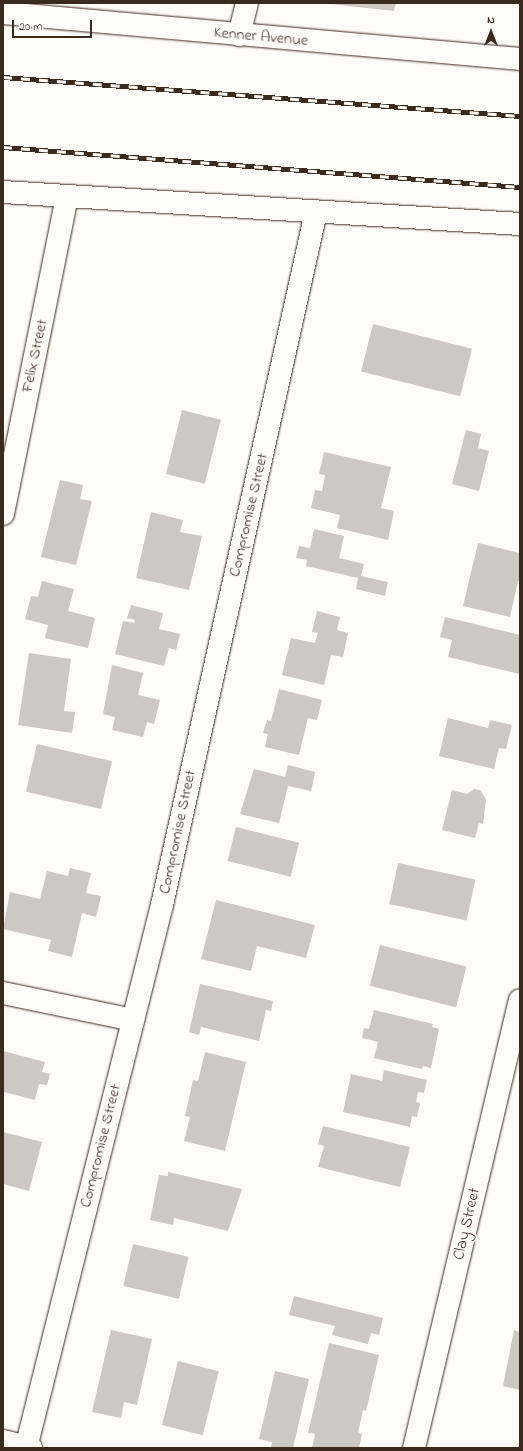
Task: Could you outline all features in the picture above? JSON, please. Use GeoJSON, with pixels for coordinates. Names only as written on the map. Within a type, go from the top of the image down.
{"type":"FeatureCollection","features":[{"type":"Feature","properties":{"kind":"street"},"geometry":{"type":"LineString","coordinates":[[239,35],[247,3]]}},
{"type":"Feature","properties":{"kind":"street","name":"Kenner Avenue"},"geometry":{"type":"LineString","coordinates":[[3,13],[520,59]]}},
{"type":"Feature","properties":{"kind":"street"},"geometry":{"type":"LineString","coordinates":[[3,192],[520,224]]}},
{"type":"Feature","properties":{"kind":"street","name":"Felix Street"},"geometry":{"type":"LineString","coordinates":[[3,514],[68,197]]}},
{"type":"Feature","properties":{"kind":"street","name":"Compromise Street"},"geometry":{"type":"LineString","coordinates":[[28,1448],[162,905],[316,212]]}},
{"type":"Feature","properties":{"kind":"street"},"geometry":{"type":"LineString","coordinates":[[3,993],[133,1020]]}},
{"type":"Feature","properties":{"kind":"street","name":"Clay Street"},"geometry":{"type":"LineString","coordinates":[[414,1448],[520,1000]]}},
{"type":"Feature","properties":{"kind":"street"},"geometry":{"type":"LineString","coordinates":[[3,1441],[28,1448]]}},
{"type":"Feature","properties":{"kind":"building"},"geometry":{"type":"Polygon","coordinates":[[[321,3],[396,3],[394,11],[321,3]]]}},
{"type":"Feature","properties":{"kind":"building"},"geometry":{"type":"Polygon","coordinates":[[[373,324],[472,349],[460,396],[361,372],[373,324]]]}},
{"type":"Feature","properties":{"kind":"building"},"geometry":{"type":"Polygon","coordinates":[[[182,410],[221,420],[205,484],[166,474],[182,410]]]}},
{"type":"Feature","properties":{"kind":"building"},"geometry":{"type":"Polygon","coordinates":[[[466,430],[481,434],[478,448],[489,451],[479,491],[452,484],[466,430]]]}},
{"type":"Feature","properties":{"kind":"building"},"geometry":{"type":"Polygon","coordinates":[[[324,452],[391,467],[381,508],[394,511],[388,540],[337,528],[340,515],[311,508],[315,490],[322,491],[325,475],[319,474],[324,452]]]}},
{"type":"Feature","properties":{"kind":"building"},"geometry":{"type":"Polygon","coordinates":[[[60,480],[83,485],[80,499],[92,501],[76,565],[41,557],[60,480]]]}},
{"type":"Feature","properties":{"kind":"building"},"geometry":{"type":"Polygon","coordinates":[[[151,512],[183,520],[180,532],[202,536],[189,590],[136,578],[151,512]]]}},
{"type":"Feature","properties":{"kind":"building"},"geometry":{"type":"Polygon","coordinates":[[[314,529],[344,536],[339,558],[364,564],[361,576],[388,582],[385,596],[356,589],[358,578],[306,566],[307,560],[296,558],[299,546],[310,548],[314,529]]]}},
{"type":"Feature","properties":{"kind":"building"},"geometry":{"type":"Polygon","coordinates":[[[478,543],[520,553],[520,581],[518,581],[510,617],[463,606],[478,543]]]}},
{"type":"Feature","properties":{"kind":"building"},"geometry":{"type":"Polygon","coordinates":[[[42,581],[74,589],[68,611],[95,618],[88,648],[45,638],[48,625],[25,619],[31,596],[38,597],[42,581]]]}},
{"type":"Feature","properties":{"kind":"building"},"geometry":{"type":"Polygon","coordinates":[[[131,605],[163,613],[159,629],[180,634],[176,650],[169,648],[164,666],[115,654],[123,621],[134,623],[135,620],[127,618],[131,605]]]}},
{"type":"Feature","properties":{"kind":"building"},"geometry":{"type":"Polygon","coordinates":[[[317,611],[340,617],[337,630],[348,633],[343,657],[331,655],[324,685],[282,675],[291,638],[315,643],[318,633],[312,632],[317,611]]]}},
{"type":"Feature","properties":{"kind":"building"},"geometry":{"type":"Polygon","coordinates":[[[445,617],[520,635],[520,674],[448,657],[452,640],[440,637],[445,617]]]}},
{"type":"Feature","properties":{"kind":"building"},"geometry":{"type":"Polygon","coordinates":[[[29,653],[71,659],[64,711],[75,712],[72,733],[18,725],[29,653]]]}},
{"type":"Feature","properties":{"kind":"building"},"geometry":{"type":"Polygon","coordinates":[[[112,665],[143,673],[138,695],[160,700],[154,724],[147,722],[143,737],[112,730],[115,717],[103,714],[112,665]]]}},
{"type":"Feature","properties":{"kind":"building"},"geometry":{"type":"Polygon","coordinates":[[[279,689],[322,700],[317,720],[308,718],[299,755],[265,747],[268,734],[263,733],[267,720],[271,721],[279,689]]]}},
{"type":"Feature","properties":{"kind":"building"},"geometry":{"type":"Polygon","coordinates":[[[448,718],[488,728],[490,720],[512,725],[506,749],[499,748],[494,769],[439,756],[448,718]]]}},
{"type":"Feature","properties":{"kind":"building"},"geometry":{"type":"Polygon","coordinates":[[[37,744],[112,761],[101,809],[26,792],[37,744]]]}},
{"type":"Feature","properties":{"kind":"building"},"geometry":{"type":"Polygon","coordinates":[[[288,765],[315,772],[311,791],[288,786],[279,823],[240,814],[254,769],[285,777],[288,765]]]}},
{"type":"Feature","properties":{"kind":"building"},"geometry":{"type":"Polygon","coordinates":[[[474,789],[480,790],[486,799],[483,824],[479,823],[475,838],[442,830],[452,790],[467,794],[474,789]]]}},
{"type":"Feature","properties":{"kind":"building"},"geometry":{"type":"Polygon","coordinates":[[[236,827],[299,843],[291,877],[228,861],[236,827]]]}},
{"type":"Feature","properties":{"kind":"building"},"geometry":{"type":"Polygon","coordinates":[[[398,863],[475,879],[467,921],[389,904],[398,863]]]}},
{"type":"Feature","properties":{"kind":"building"},"geometry":{"type":"Polygon","coordinates":[[[70,868],[91,873],[86,893],[101,896],[96,917],[82,913],[72,957],[48,951],[51,940],[3,929],[10,892],[40,899],[47,871],[68,876],[70,868]]]}},
{"type":"Feature","properties":{"kind":"building"},"geometry":{"type":"Polygon","coordinates":[[[216,900],[315,925],[306,958],[257,946],[251,971],[201,959],[216,900]]]}},
{"type":"Feature","properties":{"kind":"building"},"geometry":{"type":"Polygon","coordinates":[[[380,945],[466,967],[456,1007],[370,986],[380,945]]]}},
{"type":"Feature","properties":{"kind":"building"},"geometry":{"type":"Polygon","coordinates":[[[200,984],[273,1001],[271,1011],[266,1010],[259,1041],[201,1027],[199,1035],[189,1032],[200,984]]]}},
{"type":"Feature","properties":{"kind":"building"},"geometry":{"type":"Polygon","coordinates":[[[374,1010],[433,1024],[432,1027],[439,1029],[431,1068],[423,1066],[422,1069],[374,1058],[378,1042],[362,1038],[364,1028],[369,1029],[374,1010]]]}},
{"type":"Feature","properties":{"kind":"building"},"geometry":{"type":"Polygon","coordinates":[[[3,1051],[45,1062],[42,1072],[50,1074],[47,1085],[39,1084],[35,1100],[4,1092],[3,1094],[3,1051]]]}},
{"type":"Feature","properties":{"kind":"building"},"geometry":{"type":"Polygon","coordinates":[[[205,1052],[246,1062],[225,1151],[184,1141],[190,1117],[185,1116],[193,1080],[198,1081],[205,1052]]]}},
{"type":"Feature","properties":{"kind":"building"},"geometry":{"type":"Polygon","coordinates":[[[384,1070],[427,1080],[424,1093],[418,1092],[416,1102],[420,1103],[417,1117],[412,1116],[410,1127],[343,1112],[351,1074],[382,1081],[384,1070]]]}},
{"type":"Feature","properties":{"kind":"building"},"geometry":{"type":"Polygon","coordinates":[[[323,1126],[410,1147],[400,1187],[318,1167],[324,1146],[318,1144],[323,1126]]]}},
{"type":"Feature","properties":{"kind":"building"},"geometry":{"type":"Polygon","coordinates":[[[3,1132],[42,1142],[29,1191],[3,1184],[3,1132]]]}},
{"type":"Feature","properties":{"kind":"building"},"geometry":{"type":"Polygon","coordinates":[[[168,1172],[242,1189],[228,1231],[174,1218],[173,1225],[150,1220],[159,1175],[168,1176],[168,1172]]]}},
{"type":"Feature","properties":{"kind":"building"},"geometry":{"type":"Polygon","coordinates":[[[133,1244],[189,1257],[179,1299],[123,1286],[133,1244]]]}},
{"type":"Feature","properties":{"kind":"building"},"geometry":{"type":"Polygon","coordinates":[[[294,1296],[383,1318],[379,1335],[371,1333],[368,1344],[332,1335],[335,1326],[289,1315],[294,1296]]]}},
{"type":"Feature","properties":{"kind":"building"},"geometry":{"type":"Polygon","coordinates":[[[111,1330],[152,1339],[137,1405],[124,1402],[121,1418],[92,1412],[111,1330]]]}},
{"type":"Feature","properties":{"kind":"building"},"geometry":{"type":"Polygon","coordinates":[[[514,1330],[520,1332],[520,1390],[503,1386],[514,1330]]]}},
{"type":"Feature","properties":{"kind":"building"},"geometry":{"type":"Polygon","coordinates":[[[329,1343],[379,1355],[366,1411],[363,1410],[358,1433],[362,1434],[359,1448],[312,1448],[315,1434],[308,1433],[329,1343]]]}},
{"type":"Feature","properties":{"kind":"building"},"geometry":{"type":"Polygon","coordinates":[[[178,1361],[219,1371],[203,1435],[162,1425],[178,1361]]]}},
{"type":"Feature","properties":{"kind":"building"},"geometry":{"type":"Polygon","coordinates":[[[275,1371],[309,1379],[293,1448],[271,1448],[272,1442],[259,1439],[275,1371]]]}},
{"type":"Feature","properties":{"kind":"railway"},"geometry":{"type":"LineString","coordinates":[[3,77],[520,116]]}},
{"type":"Feature","properties":{"kind":"railway"},"geometry":{"type":"LineString","coordinates":[[3,147],[520,187]]}}]}
